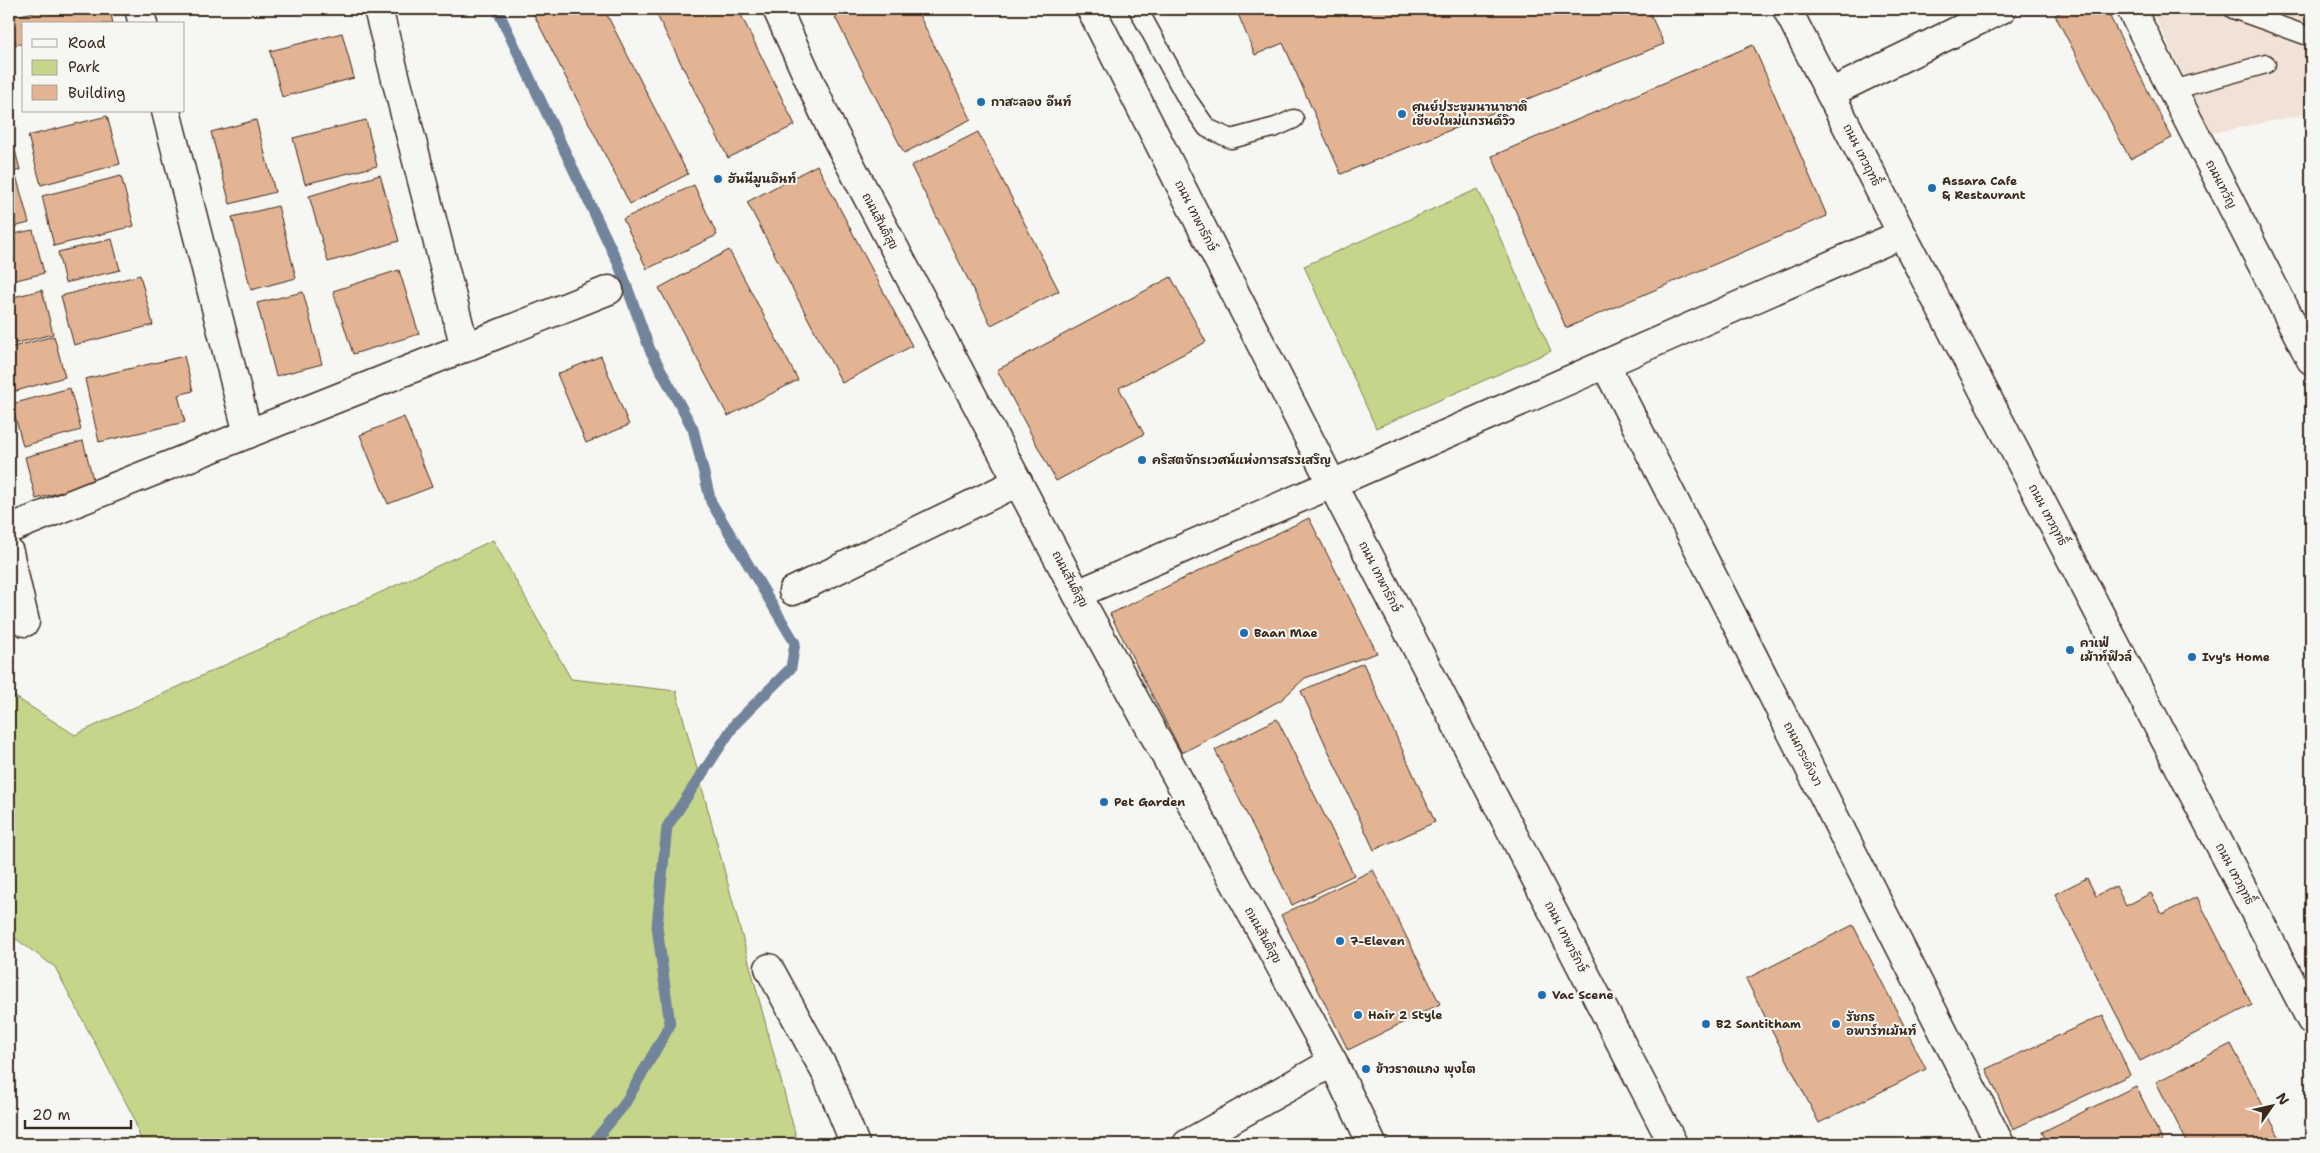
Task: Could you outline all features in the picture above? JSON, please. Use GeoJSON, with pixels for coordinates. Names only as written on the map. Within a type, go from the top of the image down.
{"type":"FeatureCollection","features":[{"type":"Feature","properties":{"kind":"street"},"geometry":{"type":"LineString","coordinates":[[139,9],[142,22]]}},
{"type":"Feature","properties":{"kind":"street"},"geometry":{"type":"LineString","coordinates":[[378,9],[465,348]]}},
{"type":"Feature","properties":{"kind":"street","name":"ถนนสันติสุข"},"geometry":{"type":"LineString","coordinates":[[777,9],[830,126],[1077,594],[1333,1062],[1372,1144]]}},
{"type":"Feature","properties":{"kind":"street","name":"ถนน เทพารักษ์"},"geometry":{"type":"LineString","coordinates":[[1091,9],[1332,484],[1673,1144]]}},
{"type":"Feature","properties":{"kind":"street","name":"ถนน เทวฤทธิ์"},"geometry":{"type":"LineString","coordinates":[[1787,9],[2311,1020]]}},
{"type":"Feature","properties":{"kind":"street"},"geometry":{"type":"LineString","coordinates":[[1830,94],[2002,9]]}},
{"type":"Feature","properties":{"kind":"street","name":"ถนนเทวัญ"},"geometry":{"type":"LineString","coordinates":[[2132,9],[2311,360]]}},
{"type":"Feature","properties":{"kind":"street"},"geometry":{"type":"LineString","coordinates":[[166,112],[248,434]]}},
{"type":"Feature","properties":{"kind":"street"},"geometry":{"type":"LineString","coordinates":[[1077,594],[1902,234]]}},
{"type":"Feature","properties":{"kind":"street"},"geometry":{"type":"LineString","coordinates":[[9,529],[609,290]]}},
{"type":"Feature","properties":{"kind":"street","name":"ถนนกระดังงา"},"geometry":{"type":"LineString","coordinates":[[1606,364],[2000,1144]]}},
{"type":"Feature","properties":{"kind":"street"},"geometry":{"type":"LineString","coordinates":[[793,591],[1018,482]]}},
{"type":"Feature","properties":{"kind":"street"},"geometry":{"type":"LineString","coordinates":[[9,552],[25,622]]}},
{"type":"Feature","properties":{"kind":"street"},"geometry":{"type":"LineString","coordinates":[[770,968],[826,1073],[856,1144]]}},
{"type":"Feature","properties":{"kind":"street"},"geometry":{"type":"LineString","coordinates":[[1187,1144],[1333,1062]]}},
{"type":"Feature","properties":{"kind":"lane"},"geometry":{"type":"LineString","coordinates":[[1138,9],[1187,99],[1207,128],[1231,139],[1276,127],[1294,119]]}},
{"type":"Feature","properties":{"kind":"lane"},"geometry":{"type":"LineString","coordinates":[[2232,9],[2311,37]]}},
{"type":"Feature","properties":{"kind":"lane"},"geometry":{"type":"LineString","coordinates":[[2173,90],[2266,64]]}},
{"type":"Feature","properties":{"kind":"shaded area"},"geometry":{"type":"Polygon","coordinates":[[[2151,9],[2311,9],[2311,113],[2212,133],[2151,9]]]}},
{"type":"Feature","properties":{"kind":"green space"},"geometry":{"type":"Polygon","coordinates":[[[1478,189],[1551,351],[1376,428],[1304,266],[1478,189]]]}},
{"type":"Feature","properties":{"kind":"green space"},"geometry":{"type":"Polygon","coordinates":[[[493,540],[571,679],[676,691],[798,1144],[142,1144],[133,1116],[55,967],[9,934],[9,693],[75,735],[493,540]]]}},
{"type":"Feature","properties":{"kind":"building"},"geometry":{"type":"Polygon","coordinates":[[[49,9],[110,9],[113,22],[22,22],[22,44],[16,45],[10,17],[49,9]]]}},
{"type":"Feature","properties":{"kind":"building"},"geometry":{"type":"Polygon","coordinates":[[[531,9],[604,9],[688,174],[630,204],[531,9]]]}},
{"type":"Feature","properties":{"kind":"building"},"geometry":{"type":"Polygon","coordinates":[[[654,9],[738,9],[795,125],[728,158],[654,9]]]}},
{"type":"Feature","properties":{"kind":"building"},"geometry":{"type":"Polygon","coordinates":[[[831,9],[916,9],[971,119],[904,153],[831,9]]]}},
{"type":"Feature","properties":{"kind":"building","name":"ศูนย์ประชุมนานาชาติ เชียงใหม่แกรนด์วิว"},"geometry":{"type":"Polygon","coordinates":[[[1236,9],[1648,9],[1664,44],[1341,174],[1283,43],[1255,55],[1236,9]]]}},
{"type":"Feature","properties":{"kind":"building"},"geometry":{"type":"Polygon","coordinates":[[[2067,9],[2106,9],[2172,138],[2130,159],[2055,15],[2067,9]]]}},
{"type":"Feature","properties":{"kind":"building"},"geometry":{"type":"Polygon","coordinates":[[[342,33],[354,78],[282,97],[270,51],[342,33]]]}},
{"type":"Feature","properties":{"kind":"building"},"geometry":{"type":"Polygon","coordinates":[[[1753,45],[1827,216],[1566,328],[1492,156],[1753,45]]]}},
{"type":"Feature","properties":{"kind":"building"},"geometry":{"type":"Polygon","coordinates":[[[107,116],[120,164],[41,185],[28,136],[107,116]]]}},
{"type":"Feature","properties":{"kind":"building"},"geometry":{"type":"Polygon","coordinates":[[[256,120],[275,192],[230,204],[211,132],[256,120]]]}},
{"type":"Feature","properties":{"kind":"building"},"geometry":{"type":"Polygon","coordinates":[[[366,120],[377,166],[305,184],[293,138],[366,120]]]}},
{"type":"Feature","properties":{"kind":"building"},"geometry":{"type":"Polygon","coordinates":[[[9,126],[20,170],[9,173],[9,126]]]}},
{"type":"Feature","properties":{"kind":"building"},"geometry":{"type":"Polygon","coordinates":[[[978,132],[1059,291],[991,325],[911,166],[978,132]]]}},
{"type":"Feature","properties":{"kind":"building"},"geometry":{"type":"Polygon","coordinates":[[[817,165],[912,346],[842,383],[747,202],[817,165]]]}},
{"type":"Feature","properties":{"kind":"building"},"geometry":{"type":"Polygon","coordinates":[[[380,175],[399,241],[328,262],[309,196],[380,175]]]}},
{"type":"Feature","properties":{"kind":"building"},"geometry":{"type":"Polygon","coordinates":[[[121,176],[134,226],[54,246],[42,196],[121,176]]]}},
{"type":"Feature","properties":{"kind":"building"},"geometry":{"type":"Polygon","coordinates":[[[17,179],[29,223],[9,228],[9,181],[17,179]]]}},
{"type":"Feature","properties":{"kind":"building"},"geometry":{"type":"Polygon","coordinates":[[[694,185],[717,235],[647,269],[623,219],[694,185]]]}},
{"type":"Feature","properties":{"kind":"building"},"geometry":{"type":"Polygon","coordinates":[[[278,206],[296,278],[251,290],[232,217],[278,206]]]}},
{"type":"Feature","properties":{"kind":"building"},"geometry":{"type":"Polygon","coordinates":[[[33,230],[44,273],[9,282],[9,235],[33,230]]]}},
{"type":"Feature","properties":{"kind":"building"},"geometry":{"type":"Polygon","coordinates":[[[112,239],[120,270],[65,283],[58,252],[112,239]]]}},
{"type":"Feature","properties":{"kind":"building"},"geometry":{"type":"Polygon","coordinates":[[[729,250],[798,380],[728,416],[659,288],[729,250]]]}},
{"type":"Feature","properties":{"kind":"building"},"geometry":{"type":"Polygon","coordinates":[[[399,270],[419,334],[353,354],[333,291],[399,270]]]}},
{"type":"Feature","properties":{"kind":"building"},"geometry":{"type":"Polygon","coordinates":[[[140,275],[153,325],[74,345],[61,296],[140,275]]]}},
{"type":"Feature","properties":{"kind":"building"},"geometry":{"type":"Polygon","coordinates":[[[1171,277],[1206,342],[1119,388],[1144,434],[1056,481],[997,370],[1171,277]]]}},
{"type":"Feature","properties":{"kind":"building"},"geometry":{"type":"Polygon","coordinates":[[[42,290],[53,334],[9,345],[9,298],[42,290]]]}},
{"type":"Feature","properties":{"kind":"building"},"geometry":{"type":"Polygon","coordinates":[[[303,292],[322,364],[276,376],[257,303],[303,292]]]}},
{"type":"Feature","properties":{"kind":"building"},"geometry":{"type":"Polygon","coordinates":[[[54,336],[65,377],[9,393],[9,348],[54,336]]]}},
{"type":"Feature","properties":{"kind":"building"},"geometry":{"type":"Polygon","coordinates":[[[184,356],[193,391],[178,395],[185,422],[99,442],[85,379],[184,356]]]}},
{"type":"Feature","properties":{"kind":"building"},"geometry":{"type":"Polygon","coordinates":[[[601,356],[629,425],[586,443],[557,374],[601,356]]]}},
{"type":"Feature","properties":{"kind":"building"},"geometry":{"type":"Polygon","coordinates":[[[70,388],[81,430],[23,446],[12,404],[70,388]]]}},
{"type":"Feature","properties":{"kind":"building"},"geometry":{"type":"Polygon","coordinates":[[[404,417],[432,487],[388,504],[360,435],[404,417]]]}},
{"type":"Feature","properties":{"kind":"building"},"geometry":{"type":"Polygon","coordinates":[[[83,441],[94,483],[36,499],[25,457],[83,441]]]}},
{"type":"Feature","properties":{"kind":"building","name":"Baan Mae"},"geometry":{"type":"Polygon","coordinates":[[[1309,518],[1377,653],[1305,678],[1281,700],[1182,753],[1110,614],[1309,518]]]}},
{"type":"Feature","properties":{"kind":"building"},"geometry":{"type":"Polygon","coordinates":[[[1363,663],[1435,822],[1374,850],[1301,691],[1363,663]]]}},
{"type":"Feature","properties":{"kind":"building"},"geometry":{"type":"Polygon","coordinates":[[[1277,719],[1354,875],[1292,905],[1215,750],[1277,719]]]}},
{"type":"Feature","properties":{"kind":"building"},"geometry":{"type":"Polygon","coordinates":[[[1373,870],[1440,1004],[1348,1050],[1281,915],[1373,870]]]}},
{"type":"Feature","properties":{"kind":"building"},"geometry":{"type":"Polygon","coordinates":[[[2087,878],[2096,896],[2116,886],[2126,906],[2151,893],[2162,914],[2197,897],[2252,1005],[2140,1061],[2055,894],[2087,878]]]}},
{"type":"Feature","properties":{"kind":"building","name":"รัชกร อพาร์ทเม้นท์"},"geometry":{"type":"Polygon","coordinates":[[[1853,925],[1926,1069],[1819,1123],[1746,979],[1853,925]]]}},
{"type":"Feature","properties":{"kind":"building"},"geometry":{"type":"Polygon","coordinates":[[[2103,1015],[2130,1075],[2013,1129],[1986,1069],[2103,1015]]]}},
{"type":"Feature","properties":{"kind":"building"},"geometry":{"type":"Polygon","coordinates":[[[2231,1044],[2283,1144],[2188,1144],[2156,1082],[2231,1044]]]}},
{"type":"Feature","properties":{"kind":"building"},"geometry":{"type":"Polygon","coordinates":[[[2136,1086],[2164,1144],[2048,1144],[2042,1132],[2136,1086]]]}},
{"type":"Feature","properties":{"kind":"waterway"},"geometry":{"type":"LineString","coordinates":[[497,9],[619,265],[650,350],[693,429],[711,502],[795,643],[791,668],[735,724],[667,827],[657,926],[670,1025],[624,1105],[592,1144]]}},
{"type":"Feature","properties":{"kind":"place","name":"กาสะลอง อีนท์"},"geometry":{"type":"Point","coordinates":[981,102]}},
{"type":"Feature","properties":{"kind":"place","name":"ศูนย์ประชุมนานาชาติ เชียงใหม่แกรนด์วิว"},"geometry":{"type":"Point","coordinates":[1402,114]}},
{"type":"Feature","properties":{"kind":"place","name":"ฮันนีมูนอินท์"},"geometry":{"type":"Point","coordinates":[718,179]}},
{"type":"Feature","properties":{"kind":"place","name":"Assara Cafe & Restaurant"},"geometry":{"type":"Point","coordinates":[1932,188]}},
{"type":"Feature","properties":{"kind":"place","name":"คริสตจักรเวศน์แห่งการสรรเสริญ"},"geometry":{"type":"Point","coordinates":[1142,460]}},
{"type":"Feature","properties":{"kind":"place","name":"Baan Mae"},"geometry":{"type":"Point","coordinates":[1244,633]}},
{"type":"Feature","properties":{"kind":"place","name":"คาเฟ่ เม้าท์ฟิวล์"},"geometry":{"type":"Point","coordinates":[2070,650]}},
{"type":"Feature","properties":{"kind":"place","name":"Ivy's Home"},"geometry":{"type":"Point","coordinates":[2192,657]}},
{"type":"Feature","properties":{"kind":"place","name":"Pet Garden"},"geometry":{"type":"Point","coordinates":[1104,802]}},
{"type":"Feature","properties":{"kind":"place","name":"7-Eleven"},"geometry":{"type":"Point","coordinates":[1340,941]}},
{"type":"Feature","properties":{"kind":"place","name":"Vac Scene"},"geometry":{"type":"Point","coordinates":[1542,995]}},
{"type":"Feature","properties":{"kind":"place","name":"Hair 2 Style"},"geometry":{"type":"Point","coordinates":[1358,1015]}},
{"type":"Feature","properties":{"kind":"place","name":"B2 Santitham"},"geometry":{"type":"Point","coordinates":[1706,1024]}},
{"type":"Feature","properties":{"kind":"place","name":"รัชกร อพาร์ทเม้นท์"},"geometry":{"type":"Point","coordinates":[1836,1024]}},
{"type":"Feature","properties":{"kind":"place","name":"ข้าวราดแกง พุงโต"},"geometry":{"type":"Point","coordinates":[1366,1069]}}]}
